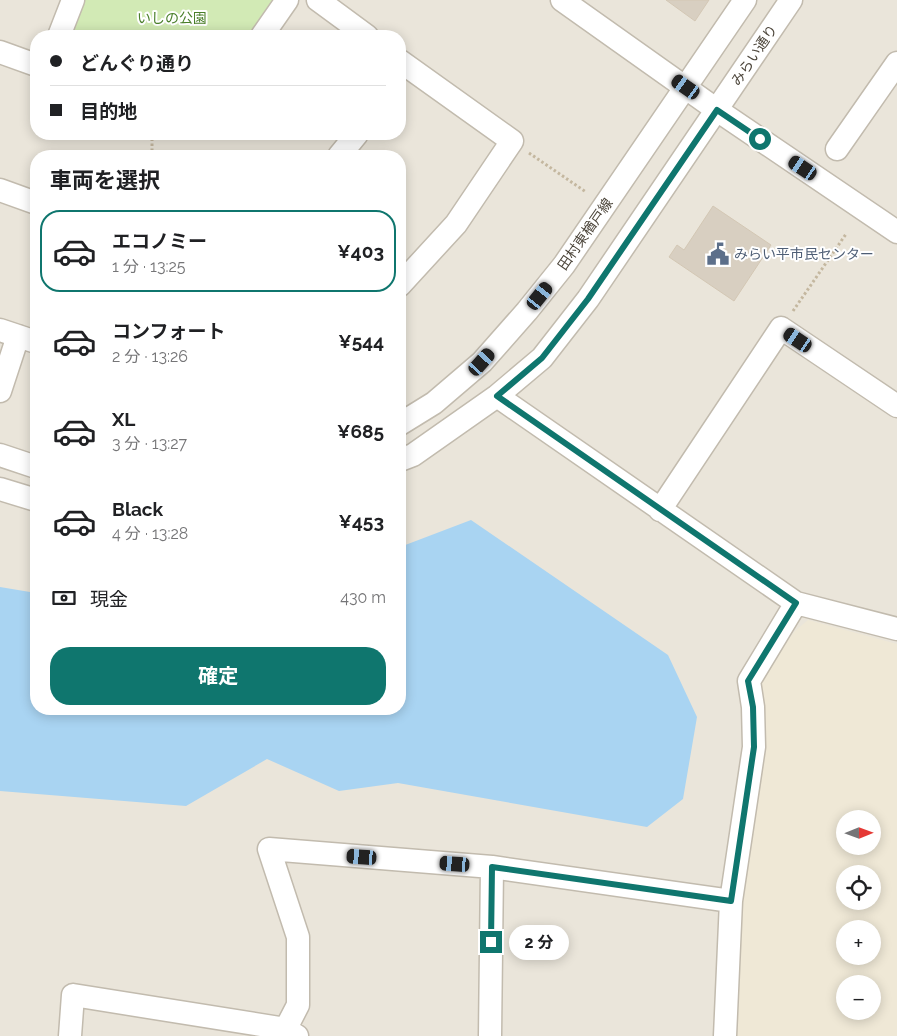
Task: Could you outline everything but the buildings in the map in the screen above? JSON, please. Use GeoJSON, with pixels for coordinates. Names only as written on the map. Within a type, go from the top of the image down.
{"type":"FeatureCollection","features":[{"type":"Feature","properties":{"kind":"street"},"geometry":{"type":"LineString","coordinates":[[61,30],[73,0]]}},
{"type":"Feature","properties":{"kind":"street"},"geometry":{"type":"LineString","coordinates":[[266,30],[287,0]]}},
{"type":"Feature","properties":{"kind":"street"},"geometry":{"type":"LineString","coordinates":[[318,0],[359,30]]}},
{"type":"Feature","properties":{"kind":"street"},"geometry":{"type":"LineString","coordinates":[[562,0],[717,110],[897,232]]}},
{"type":"Feature","properties":{"kind":"street"},"geometry":{"type":"LineString","coordinates":[[686,87],[745,0]]}},
{"type":"Feature","properties":{"kind":"street","name":"みらい通り"},"geometry":{"type":"LineString","coordinates":[[717,110],[791,0]]}},
{"type":"Feature","properties":{"kind":"street"},"geometry":{"type":"LineString","coordinates":[[0,52],[30,63]]}},
{"type":"Feature","properties":{"kind":"street"},"geometry":{"type":"LineString","coordinates":[[837,149],[897,62]]}},
{"type":"Feature","properties":{"kind":"street"},"geometry":{"type":"LineString","coordinates":[[406,70],[512,141],[456,224],[406,278]]}},
{"type":"Feature","properties":{"kind":"street","name":"田村東楢戸線"},"geometry":{"type":"LineString","coordinates":[[406,420],[434,403],[482,362],[527,311],[564,265],[686,87]]}},
{"type":"Feature","properties":{"kind":"street"},"geometry":{"type":"LineString","coordinates":[[406,457],[497,396],[542,358],[588,299],[717,110]]}},
{"type":"Feature","properties":{"kind":"street"},"geometry":{"type":"LineString","coordinates":[[344,150],[352,140]]}},
{"type":"Feature","properties":{"kind":"street"},"geometry":{"type":"LineString","coordinates":[[0,190],[30,201]]}},
{"type":"Feature","properties":{"kind":"street"},"geometry":{"type":"LineString","coordinates":[[660,510],[781,328],[897,406]]}},
{"type":"Feature","properties":{"kind":"street"},"geometry":{"type":"LineString","coordinates":[[0,391],[18,336]]}},
{"type":"Feature","properties":{"kind":"street"},"geometry":{"type":"LineString","coordinates":[[497,396],[796,603],[897,630]]}},
{"type":"Feature","properties":{"kind":"street"},"geometry":{"type":"LineString","coordinates":[[0,455],[30,465]]}},
{"type":"Feature","properties":{"kind":"street"},"geometry":{"type":"LineString","coordinates":[[0,489],[30,498]]}},
{"type":"Feature","properties":{"kind":"street"},"geometry":{"type":"LineString","coordinates":[[725,1036],[731,901],[754,747],[753,707],[748,681],[796,603]]}},
{"type":"Feature","properties":{"kind":"street"},"geometry":{"type":"LineString","coordinates":[[70,1036],[72,995],[288,1034],[298,1005],[298,937],[269,849],[492,867],[731,901]]}},
{"type":"Feature","properties":{"kind":"street"},"geometry":{"type":"LineString","coordinates":[[490,1036],[492,867]]}},
{"type":"Feature","properties":{"kind":"path"},"geometry":{"type":"LineString","coordinates":[[512,141],[586,192]]}},
{"type":"Feature","properties":{"kind":"path"},"geometry":{"type":"LineString","coordinates":[[781,328],[846,234]]}},
{"type":"Feature","properties":{"kind":"shaded area"},"geometry":{"type":"Polygon","coordinates":[[[0,0],[897,0],[897,1036],[0,1036],[0,0]]]}},
{"type":"Feature","properties":{"kind":"shaded area"},"geometry":{"type":"Polygon","coordinates":[[[808,620],[897,644],[897,1036],[736,1036],[739,907],[764,670],[795,631],[808,620]]]}},
{"type":"Feature","properties":{"kind":"green space","name":"いしの公園"},"geometry":{"type":"Polygon","coordinates":[[[80,0],[276,0],[255,30],[70,30],[80,0]]]}},
{"type":"Feature","properties":{"kind":"water"},"geometry":{"type":"Polygon","coordinates":[[[471,520],[668,655],[697,717],[683,799],[647,827],[398,783],[339,791],[267,759],[186,806],[0,791],[0,587],[30,592],[30,715],[406,715],[406,545],[471,520]]]}},
{"type":"Feature","properties":{"kind":"place","name":"みらい平市民センター"},"geometry":{"type":"Point","coordinates":[718,254]}},
{"type":"Feature","properties":{"kind":"route"},"geometry":{"type":"LineString","coordinates":[[491,942],[492,867],[731,901],[754,747],[753,707],[748,681],[796,603],[497,396],[542,358],[588,299],[717,110],[760,139]]}}]}
